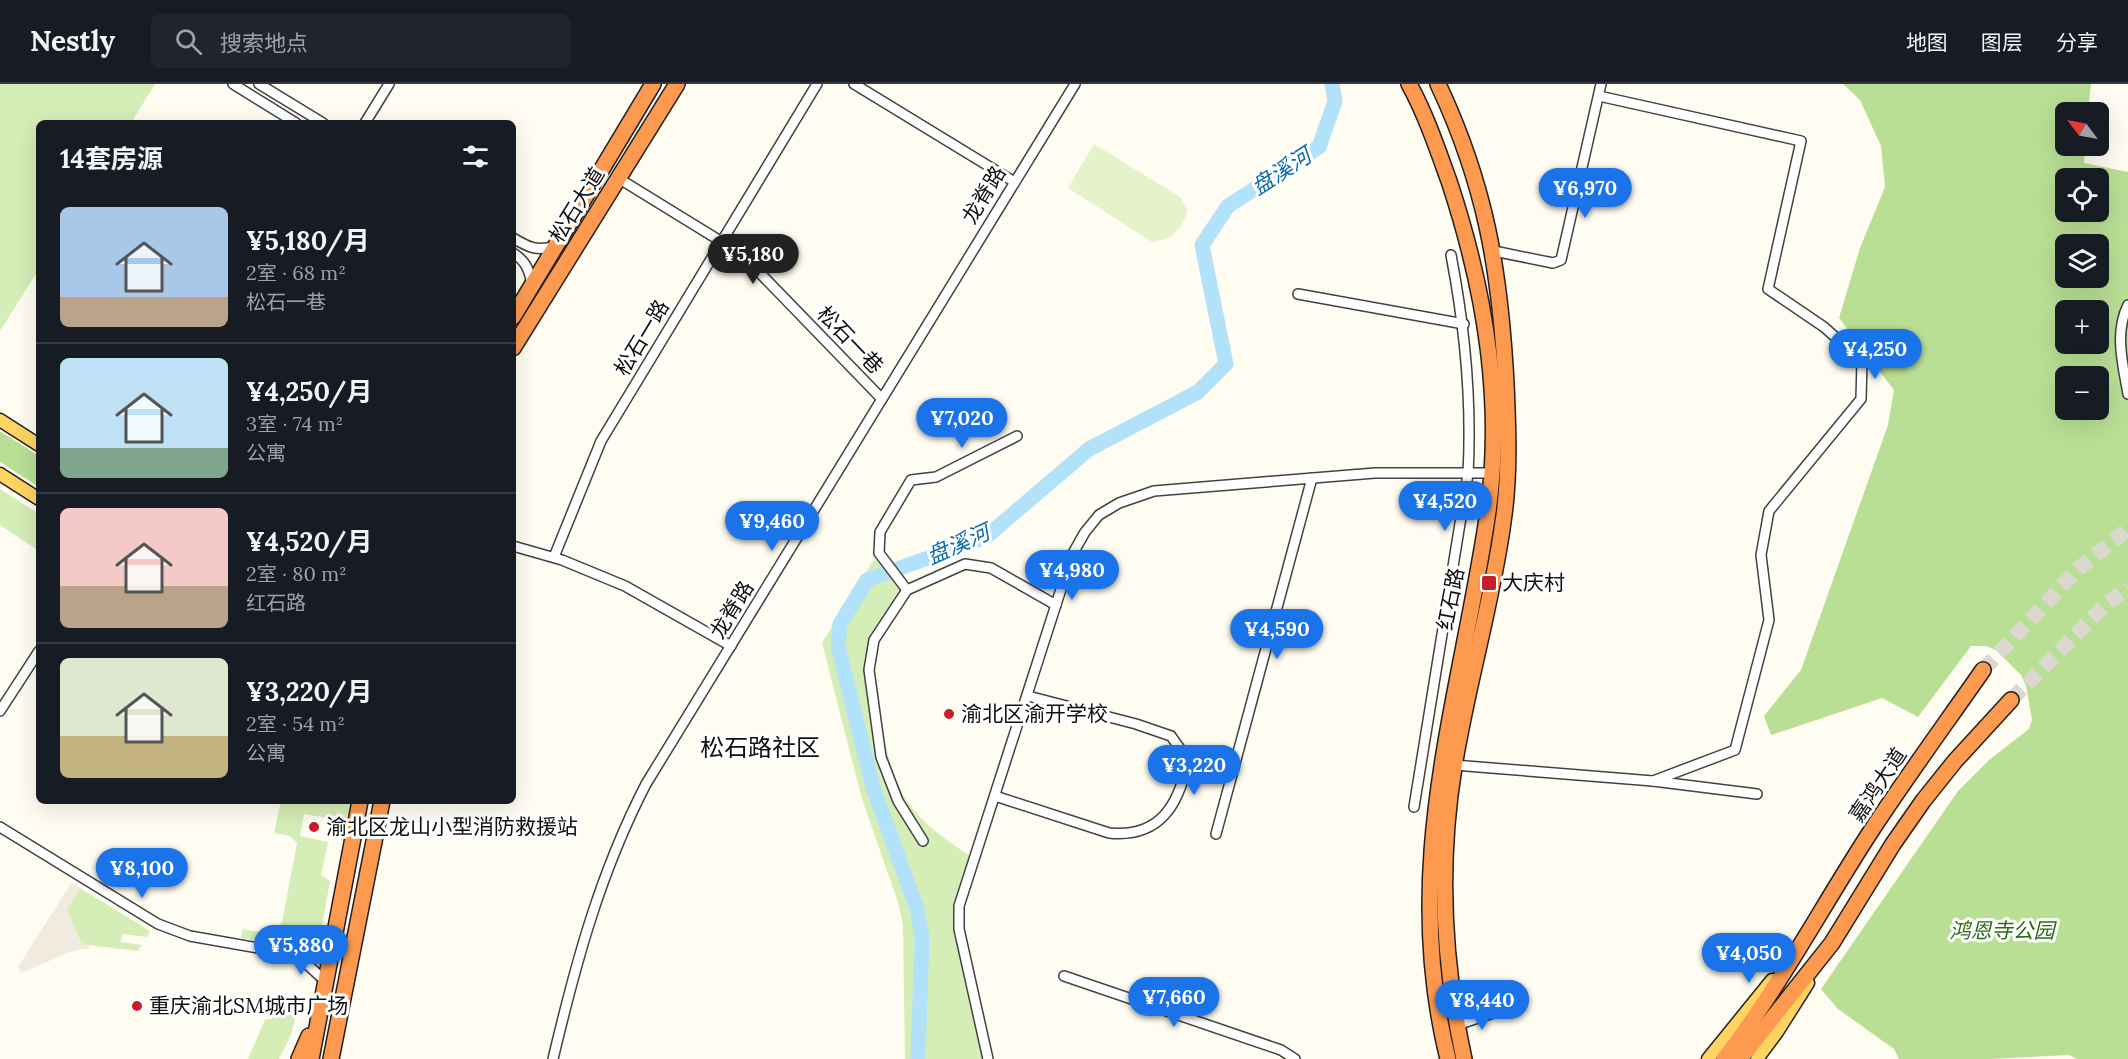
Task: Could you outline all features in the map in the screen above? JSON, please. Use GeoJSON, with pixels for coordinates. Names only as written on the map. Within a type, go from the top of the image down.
{"type":"FeatureCollection","features":[{"type":"Feature","properties":{"kind":"highway","name":"松石大道"},"geometry":{"type":"LineString","coordinates":[[516,312],[653,84]]}},
{"type":"Feature","properties":{"kind":"highway","name":"松石大道"},"geometry":{"type":"LineString","coordinates":[[516,343],[677,84]]}},
{"type":"Feature","properties":{"kind":"highway","name":"红石路"},"geometry":{"type":"LineString","coordinates":[[1409,84],[1432,134],[1473,260],[1490,348],[1493,429],[1492,473],[1486,525],[1436,793],[1432,841],[1429,898],[1431,956],[1441,1031],[1448,1059]]}},
{"type":"Feature","properties":{"kind":"highway","name":"红石路"},"geometry":{"type":"LineString","coordinates":[[1438,84],[1468,155],[1494,251],[1504,346],[1508,428],[1503,522],[1454,765],[1443,898],[1447,954],[1464,1059]]}},
{"type":"Feature","properties":{"kind":"highway","name":"嘉鸿大道"},"geometry":{"type":"LineString","coordinates":[[1740,1059],[1872,830],[1983,670]]}},
{"type":"Feature","properties":{"kind":"highway","name":"嘉鸿大道"},"geometry":{"type":"LineString","coordinates":[[1724,1059],[1763,1020],[1832,943],[1893,844],[1923,801],[1955,761],[2012,700]]}},
{"type":"Feature","properties":{"kind":"highway"},"geometry":{"type":"LineString","coordinates":[[311,1059],[324,980],[359,804]]}},
{"type":"Feature","properties":{"kind":"highway"},"geometry":{"type":"LineString","coordinates":[[330,1059],[381,804]]}},
{"type":"Feature","properties":{"kind":"highway"},"geometry":{"type":"LineString","coordinates":[[299,1059],[320,1005]]}},
{"type":"Feature","properties":{"kind":"highway"},"geometry":{"type":"LineString","coordinates":[[339,1059],[340,1010]]}},
{"type":"Feature","properties":{"kind":"main road"},"geometry":{"type":"LineString","coordinates":[[0,420],[36,443]]}},
{"type":"Feature","properties":{"kind":"main road"},"geometry":{"type":"LineString","coordinates":[[0,474],[36,497]]}},
{"type":"Feature","properties":{"kind":"main road","name":"嘉鸿大道"},"geometry":{"type":"LineString","coordinates":[[1708,1059],[1814,928]]}},
{"type":"Feature","properties":{"kind":"main road","name":"嘉鸿大道"},"geometry":{"type":"LineString","coordinates":[[1757,1059],[1777,1032],[1832,943]]}},
{"type":"Feature","properties":{"kind":"street"},"geometry":{"type":"LineString","coordinates":[[233,84],[291,120]]}},
{"type":"Feature","properties":{"kind":"street"},"geometry":{"type":"LineString","coordinates":[[260,84],[318,120]]}},
{"type":"Feature","properties":{"kind":"street"},"geometry":{"type":"LineString","coordinates":[[367,120],[389,84]]}},
{"type":"Feature","properties":{"kind":"street","name":"松石一路"},"geometry":{"type":"LineString","coordinates":[[554,557],[601,441],[817,84]]}},
{"type":"Feature","properties":{"kind":"street"},"geometry":{"type":"LineString","coordinates":[[854,84],[1013,181]]}},
{"type":"Feature","properties":{"kind":"street","name":"龙脊路"},"geometry":{"type":"LineString","coordinates":[[553,1059],[579,953],[598,891],[621,833],[646,784],[1013,181],[1075,84]]}},
{"type":"Feature","properties":{"kind":"street"},"geometry":{"type":"LineString","coordinates":[[1494,251],[1554,263],[1561,260],[1601,84]]}},
{"type":"Feature","properties":{"kind":"street"},"geometry":{"type":"LineString","coordinates":[[1599,96],[1801,141],[1768,289],[1824,327],[1862,361],[1861,399],[1769,511],[1761,555],[1769,620],[1735,750],[1653,781]]}},
{"type":"Feature","properties":{"kind":"street","name":"松石一巷"},"geometry":{"type":"LineString","coordinates":[[618,178],[722,242],[762,275],[882,399]]}},
{"type":"Feature","properties":{"kind":"street"},"geometry":{"type":"LineString","coordinates":[[516,240],[530,248],[542,250],[557,246]]}},
{"type":"Feature","properties":{"kind":"street"},"geometry":{"type":"LineString","coordinates":[[516,255],[522,259],[530,272],[532,287]]}},
{"type":"Feature","properties":{"kind":"street"},"geometry":{"type":"LineString","coordinates":[[1414,807],[1468,474],[1471,424],[1464,324],[1451,255]]}},
{"type":"Feature","properties":{"kind":"street"},"geometry":{"type":"LineString","coordinates":[[1298,294],[1464,324]]}},
{"type":"Feature","properties":{"kind":"street"},"geometry":{"type":"LineString","coordinates":[[2128,305],[2120,326],[2120,338],[2128,394]]}},
{"type":"Feature","properties":{"kind":"street"},"geometry":{"type":"LineString","coordinates":[[904,586],[885,564],[879,553],[880,532],[911,480],[936,477],[1017,436]]}},
{"type":"Feature","properties":{"kind":"street"},"geometry":{"type":"LineString","coordinates":[[988,1059],[958,917],[994,796],[1072,555],[1085,532],[1099,515],[1119,503],[1154,491],[1376,473],[1492,473]]}},
{"type":"Feature","properties":{"kind":"street"},"geometry":{"type":"LineString","coordinates":[[1216,834],[1312,478]]}},
{"type":"Feature","properties":{"kind":"street"},"geometry":{"type":"LineString","coordinates":[[516,547],[554,557],[625,586],[731,646]]}},
{"type":"Feature","properties":{"kind":"street"},"geometry":{"type":"LineString","coordinates":[[924,841],[898,801],[884,765],[869,670],[874,640],[904,586],[951,568],[965,564],[979,564],[991,568],[1056,605]]}},
{"type":"Feature","properties":{"kind":"street"},"geometry":{"type":"LineString","coordinates":[[0,711],[36,656]]}},
{"type":"Feature","properties":{"kind":"street"},"geometry":{"type":"LineString","coordinates":[[994,796],[1109,833],[1125,835],[1139,833],[1151,827],[1166,814],[1182,789],[1188,760],[1171,736],[1136,724],[1028,696]]}},
{"type":"Feature","properties":{"kind":"street"},"geometry":{"type":"LineString","coordinates":[[1454,765],[1653,781],[1757,794]]}},
{"type":"Feature","properties":{"kind":"street"},"geometry":{"type":"LineString","coordinates":[[0,826],[174,932],[292,954],[313,950],[332,940]]}},
{"type":"Feature","properties":{"kind":"street"},"geometry":{"type":"LineString","coordinates":[[292,954],[324,980]]}},
{"type":"Feature","properties":{"kind":"street"},"geometry":{"type":"LineString","coordinates":[[1064,976],[1281,1050],[1295,1059]]}},
{"type":"Feature","properties":{"kind":"street"},"geometry":{"type":"LineString","coordinates":[[1457,1025],[1499,1011]]}},
{"type":"Feature","properties":{"kind":"green space"},"geometry":{"type":"Polygon","coordinates":[[[0,84],[155,84],[133,120],[36,120],[36,274],[0,331],[0,84]]]}},
{"type":"Feature","properties":{"kind":"green space","name":"鸿恩寺公园"},"geometry":{"type":"Polygon","coordinates":[[[1843,84],[2091,84],[2089,102],[2055,102],[2055,156],[2084,156],[2084,163],[2108,168],[2055,168],[2055,222],[2109,222],[2109,168],[2128,172],[2128,1059],[2077,1059],[2069,1055],[1990,1059],[1899,1059],[1894,1049],[1838,1009],[1821,989],[1958,791],[1989,760],[2029,729],[2032,720],[2026,686],[2021,675],[1996,650],[1986,646],[1971,646],[1918,717],[1882,698],[1771,735],[1764,716],[1801,670],[1888,425],[1894,390],[1839,318],[1860,248],[1885,187],[1881,146],[1860,100],[1843,84]]]}},
{"type":"Feature","properties":{"kind":"green space"},"geometry":{"type":"Polygon","coordinates":[[[1094,144],[1180,197],[1188,210],[1183,223],[1176,232],[1166,239],[1152,242],[1068,188],[1094,144]]]}},
{"type":"Feature","properties":{"kind":"green space"},"geometry":{"type":"Polygon","coordinates":[[[0,431],[36,454],[36,485],[0,462],[0,431]]]}},
{"type":"Feature","properties":{"kind":"green space"},"geometry":{"type":"Polygon","coordinates":[[[0,489],[36,512],[36,549],[0,525],[0,489]]]}},
{"type":"Feature","properties":{"kind":"green space"},"geometry":{"type":"Polygon","coordinates":[[[875,558],[909,594],[880,638],[873,661],[874,681],[889,759],[904,796],[915,812],[948,841],[972,857],[956,904],[985,1059],[905,1059],[903,925],[898,902],[862,799],[822,643],[875,558]]]}},
{"type":"Feature","properties":{"kind":"green space"},"geometry":{"type":"Polygon","coordinates":[[[280,804],[350,804],[346,823],[337,827],[327,825],[327,818],[304,814],[300,836],[328,842],[321,875],[330,881],[321,931],[295,946],[241,938],[243,929],[264,933],[282,923],[297,843],[290,836],[274,833],[280,804]]]}},
{"type":"Feature","properties":{"kind":"green space"},"geometry":{"type":"Polygon","coordinates":[[[80,888],[150,931],[147,937],[122,934],[121,942],[142,945],[138,951],[87,945],[79,939],[67,909],[80,888]]]}},
{"type":"Feature","properties":{"kind":"green space"},"geometry":{"type":"Polygon","coordinates":[[[297,1011],[291,1035],[279,1059],[248,1059],[265,1020],[297,1011]]]}},
{"type":"Feature","properties":{"kind":"shaded area"},"geometry":{"type":"Polygon","coordinates":[[[72,882],[80,888],[67,909],[79,939],[91,948],[70,952],[21,973],[18,967],[72,882]]]}},
{"type":"Feature","properties":{"kind":"waterway","name":"盘溪河"},"geometry":{"type":"LineString","coordinates":[[918,1059],[922,939],[917,909],[873,787],[838,646],[840,624],[867,580],[986,537],[1089,449],[1198,392],[1226,364],[1202,245],[1228,206],[1319,147],[1335,101],[1332,84]]}},
{"type":"Feature","properties":{"kind":"tunnel"},"geometry":{"type":"LineString","coordinates":[[1983,670],[2078,569],[2128,529]]}},
{"type":"Feature","properties":{"kind":"tunnel"},"geometry":{"type":"LineString","coordinates":[[2011,700],[2105,605],[2128,588]]}},
{"type":"Feature","properties":{"kind":"place","name":"大庆村"},"geometry":{"type":"Point","coordinates":[1489,583]}},
{"type":"Feature","properties":{"kind":"place","name":"渝北区渝开学校"},"geometry":{"type":"Point","coordinates":[949,714]}},
{"type":"Feature","properties":{"kind":"place","name":"渝北区龙山小型消防救援站"},"geometry":{"type":"Point","coordinates":[314,827]}},
{"type":"Feature","properties":{"kind":"place","name":"重庆渝北SM城市广场"},"geometry":{"type":"Point","coordinates":[137,1006]}},
{"type":"Feature","properties":{"kind":"district","name":"松石路社区"},"geometry":{"type":"Point","coordinates":[760,748]}}]}
